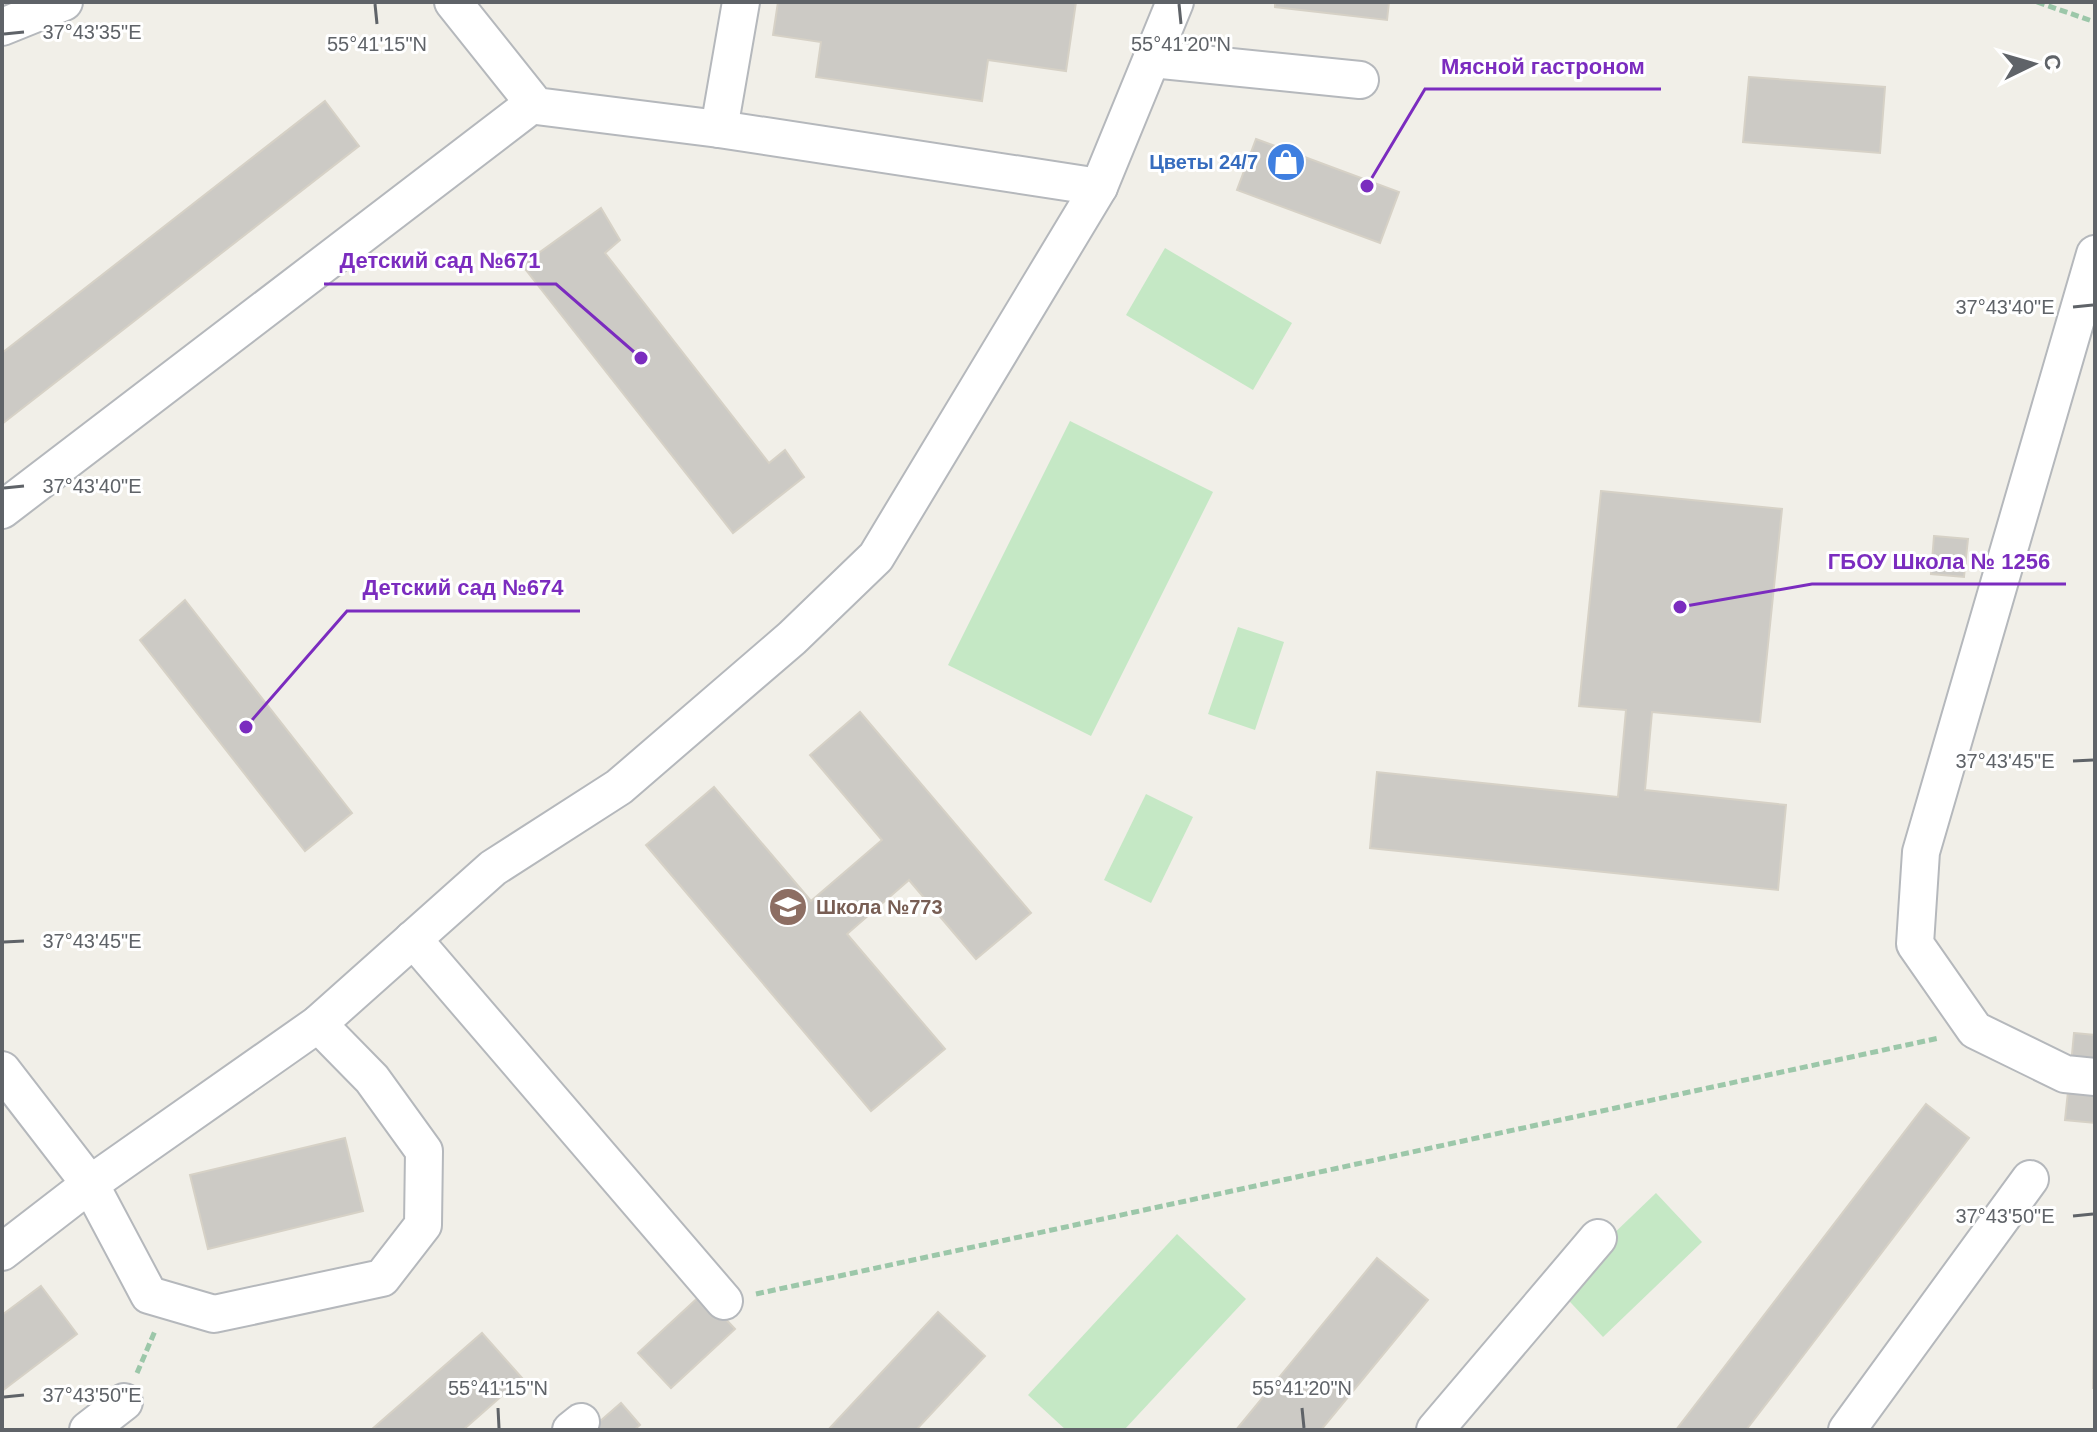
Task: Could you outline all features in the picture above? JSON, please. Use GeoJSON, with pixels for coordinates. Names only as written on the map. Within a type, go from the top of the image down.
{"type":"FeatureCollection","features":[{"type":"Feature","properties":{"kind":"street"},"geometry":{"type":"LineString","coordinates":[[2,27],[64,2]]}},
{"type":"Feature","properties":{"kind":"street"},"geometry":{"type":"LineString","coordinates":[[453,2],[536,106]]}},
{"type":"Feature","properties":{"kind":"street"},"geometry":{"type":"LineString","coordinates":[[719,129],[741,2]]}},
{"type":"Feature","properties":{"kind":"street"},"geometry":{"type":"LineString","coordinates":[[2,1252],[90,1184],[318,1024],[493,868],[619,787],[792,638],[876,557],[1099,187],[1175,2]]}},
{"type":"Feature","properties":{"kind":"street"},"geometry":{"type":"LineString","coordinates":[[1152,59],[1360,80]]}},
{"type":"Feature","properties":{"kind":"street"},"geometry":{"type":"LineString","coordinates":[[2,510],[529,107],[719,129],[1099,187]]}},
{"type":"Feature","properties":{"kind":"street"},"geometry":{"type":"LineString","coordinates":[[2095,254],[1921,852],[1915,944],[1975,1030],[2065,1074],[2095,1077]]}},
{"type":"Feature","properties":{"kind":"street"},"geometry":{"type":"LineString","coordinates":[[413,939],[724,1301]]}},
{"type":"Feature","properties":{"kind":"street"},"geometry":{"type":"LineString","coordinates":[[2,1070],[90,1184],[149,1295],[214,1314],[382,1278],[423,1225],[424,1151],[372,1079],[318,1024]]}},
{"type":"Feature","properties":{"kind":"street"},"geometry":{"type":"LineString","coordinates":[[1847,1430],[2030,1179]]}},
{"type":"Feature","properties":{"kind":"street"},"geometry":{"type":"LineString","coordinates":[[1435,1430],[1598,1238]]}},
{"type":"Feature","properties":{"kind":"street"},"geometry":{"type":"LineString","coordinates":[[88,1430],[124,1402]]}},
{"type":"Feature","properties":{"kind":"path"},"geometry":{"type":"LineString","coordinates":[[2037,2],[2095,22]]}},
{"type":"Feature","properties":{"kind":"path"},"geometry":{"type":"LineString","coordinates":[[724,1301],[1975,1030]]}},
{"type":"Feature","properties":{"kind":"path"},"geometry":{"type":"LineString","coordinates":[[124,1402],[168,1300]]}},
{"type":"Feature","properties":{"kind":"green space"},"geometry":{"type":"Polygon","coordinates":[[[1165,248],[1292,323],[1253,390],[1126,315],[1165,248]]]}},
{"type":"Feature","properties":{"kind":"green space"},"geometry":{"type":"Polygon","coordinates":[[[1070,421],[1213,492],[1091,736],[948,665],[1070,421]]]}},
{"type":"Feature","properties":{"kind":"green space"},"geometry":{"type":"Polygon","coordinates":[[[1238,627],[1284,642],[1255,730],[1208,714],[1238,627]]]}},
{"type":"Feature","properties":{"kind":"green space"},"geometry":{"type":"Polygon","coordinates":[[[1146,794],[1193,817],[1151,903],[1104,880],[1146,794]]]}},
{"type":"Feature","properties":{"kind":"green space"},"geometry":{"type":"Polygon","coordinates":[[[1656,1193],[1702,1242],[1603,1337],[1557,1288],[1656,1193]]]}},
{"type":"Feature","properties":{"kind":"green space"},"geometry":{"type":"Polygon","coordinates":[[[1177,1234],[1246,1299],[1124,1430],[1066,1430],[1028,1395],[1177,1234]]]}},
{"type":"Feature","properties":{"kind":"building"},"geometry":{"type":"Polygon","coordinates":[[[778,2],[1076,2],[1066,71],[988,60],[982,101],[816,77],[821,42],[773,35],[778,2]]]}},
{"type":"Feature","properties":{"kind":"building"},"geometry":{"type":"Polygon","coordinates":[[[1275,2],[1389,2],[1387,20],[1275,7],[1275,2]]]}},
{"type":"Feature","properties":{"kind":"building"},"geometry":{"type":"Polygon","coordinates":[[[1749,77],[1885,87],[1880,153],[1743,142],[1749,77]]]}},
{"type":"Feature","properties":{"kind":"building"},"geometry":{"type":"Polygon","coordinates":[[[325,101],[359,146],[2,424],[2,353],[325,101]]]}},
{"type":"Feature","properties":{"kind":"building"},"geometry":{"type":"Polygon","coordinates":[[[1256,139],[1399,192],[1380,243],[1237,190],[1256,139]]]}},
{"type":"Feature","properties":{"kind":"building"},"geometry":{"type":"Polygon","coordinates":[[[601,208],[620,240],[605,253],[769,463],[785,450],[804,477],[733,533],[522,265],[601,208]]]}},
{"type":"Feature","properties":{"kind":"building"},"geometry":{"type":"Polygon","coordinates":[[[1601,491],[1782,509],[1760,722],[1652,712],[1645,790],[1786,805],[1778,890],[1370,848],[1377,772],[1618,797],[1626,710],[1579,706],[1601,491]]]}},
{"type":"Feature","properties":{"kind":"building"},"geometry":{"type":"Polygon","coordinates":[[[1934,536],[1968,539],[1964,577],[1931,574],[1934,536]]]}},
{"type":"Feature","properties":{"kind":"building"},"geometry":{"type":"Polygon","coordinates":[[[185,600],[352,813],[305,851],[140,640],[185,600]]]}},
{"type":"Feature","properties":{"kind":"building","name":"Школа №773"},"geometry":{"type":"Polygon","coordinates":[[[860,712],[1031,913],[976,959],[909,880],[847,934],[945,1049],[871,1111],[646,845],[714,787],[811,901],[882,840],[810,755],[860,712]]]}},
{"type":"Feature","properties":{"kind":"building"},"geometry":{"type":"Polygon","coordinates":[[[2074,1033],[2095,1035],[2095,1068],[2071,1065],[2074,1033]]]}},
{"type":"Feature","properties":{"kind":"building"},"geometry":{"type":"Polygon","coordinates":[[[2069,1082],[2095,1084],[2095,1123],[2065,1120],[2069,1082]]]}},
{"type":"Feature","properties":{"kind":"building"},"geometry":{"type":"Polygon","coordinates":[[[1926,1104],[1969,1138],[1796,1365],[1746,1430],[1676,1430],[1926,1104]]]}},
{"type":"Feature","properties":{"kind":"building"},"geometry":{"type":"Polygon","coordinates":[[[345,1138],[363,1211],[208,1249],[190,1175],[345,1138]]]}},
{"type":"Feature","properties":{"kind":"building"},"geometry":{"type":"Polygon","coordinates":[[[1377,1258],[1428,1300],[1321,1430],[1236,1430],[1377,1258]]]}},
{"type":"Feature","properties":{"kind":"building"},"geometry":{"type":"Polygon","coordinates":[[[41,1286],[77,1334],[2,1391],[2,1315],[41,1286]]]}},
{"type":"Feature","properties":{"kind":"building"},"geometry":{"type":"Polygon","coordinates":[[[702,1294],[735,1329],[671,1388],[638,1353],[702,1294]]]}},
{"type":"Feature","properties":{"kind":"building"},"geometry":{"type":"Polygon","coordinates":[[[2094,1302],[2095,1388],[2093,1388],[2094,1302]]]}},
{"type":"Feature","properties":{"kind":"building"},"geometry":{"type":"Polygon","coordinates":[[[938,1312],[985,1356],[916,1430],[828,1430],[938,1312]]]}},
{"type":"Feature","properties":{"kind":"building"},"geometry":{"type":"Polygon","coordinates":[[[482,1333],[522,1378],[463,1430],[371,1430],[482,1333]]]}},
{"type":"Feature","properties":{"kind":"building"},"geometry":{"type":"Polygon","coordinates":[[[621,1403],[640,1425],[634,1430],[590,1430],[621,1403]]]}},
{"type":"Feature","properties":{"kind":"place","name":"Цветы 24/7"},"geometry":{"type":"Point","coordinates":[1286,162]}},
{"type":"Feature","properties":{"kind":"place","name":"Мясной гастроном"},"geometry":{"type":"Point","coordinates":[1367,186]}},
{"type":"Feature","properties":{"kind":"place","name":"Детский сад №671"},"geometry":{"type":"Point","coordinates":[641,358]}},
{"type":"Feature","properties":{"kind":"place","name":"ГБОУ Школа № 1256"},"geometry":{"type":"Point","coordinates":[1680,607]}},
{"type":"Feature","properties":{"kind":"place","name":"Детский сад №674"},"geometry":{"type":"Point","coordinates":[246,727]}},
{"type":"Feature","properties":{"kind":"place","name":"Школа №773"},"geometry":{"type":"Point","coordinates":[788,907]}}]}
